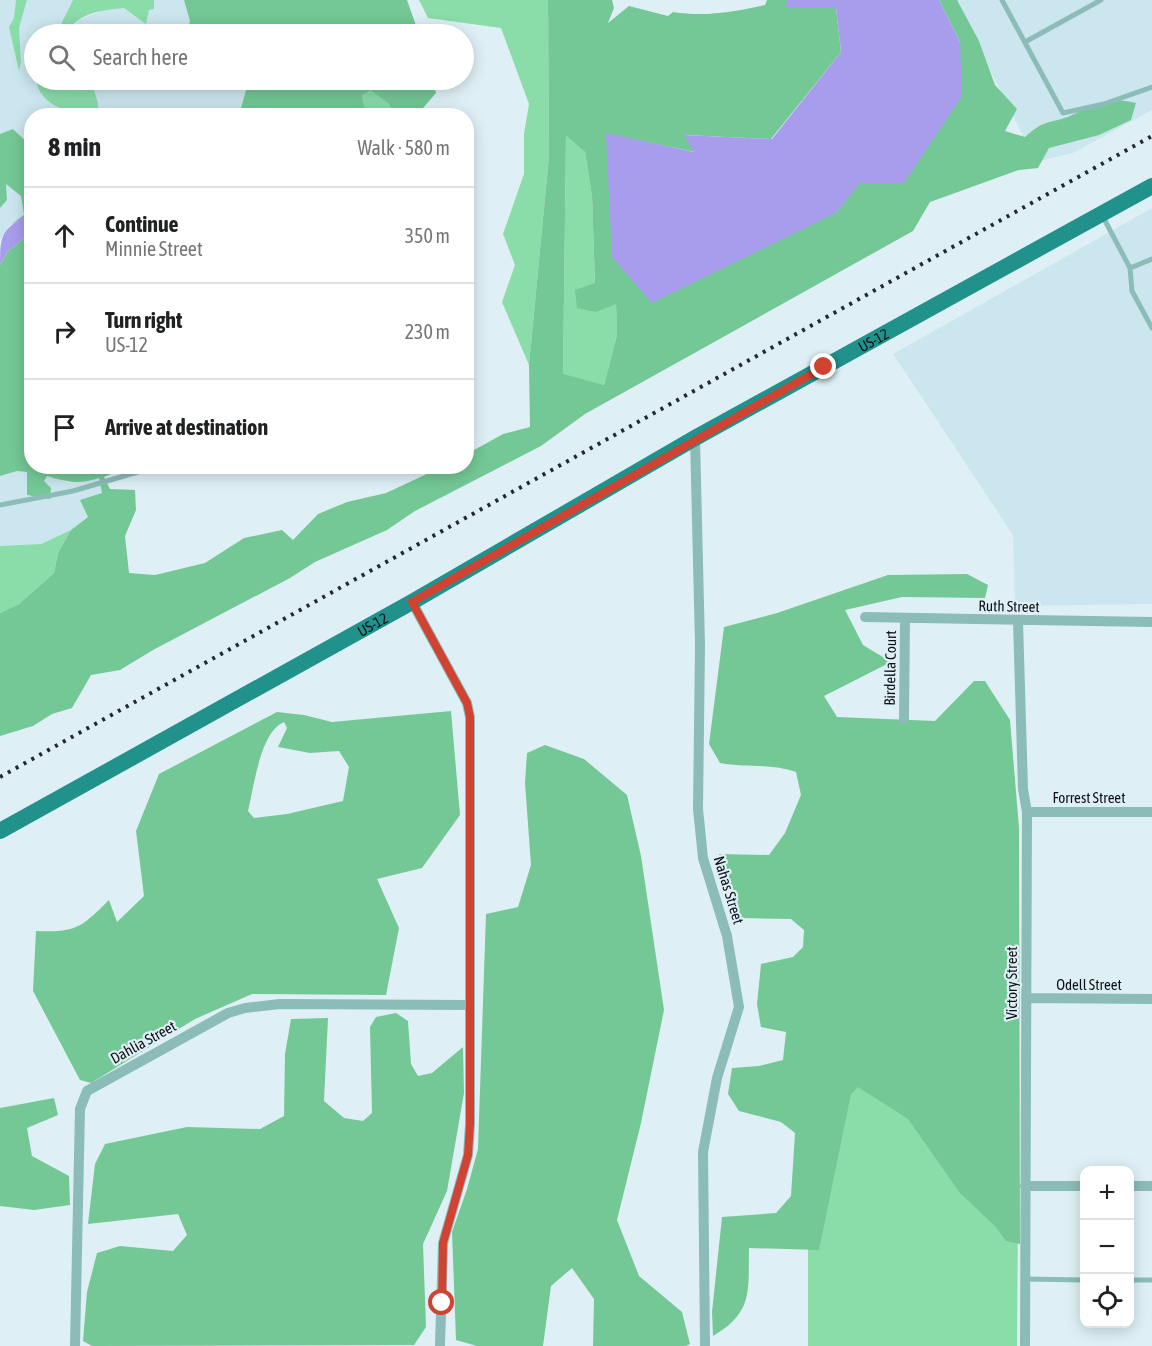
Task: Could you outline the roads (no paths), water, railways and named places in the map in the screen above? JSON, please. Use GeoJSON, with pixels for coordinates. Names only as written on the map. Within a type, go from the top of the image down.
{"type":"FeatureCollection","features":[{"type":"Feature","properties":{"kind":"main road","name":"US-12"},"geometry":{"type":"LineString","coordinates":[[0,831],[412,602],[695,438],[1152,186]]}},
{"type":"Feature","properties":{"kind":"street","name":"Nahas Street"},"geometry":{"type":"LineString","coordinates":[[695,438],[700,645],[698,809],[703,858],[727,936],[739,1007],[717,1078],[703,1152],[705,1346]]}},
{"type":"Feature","properties":{"kind":"street"},"geometry":{"type":"LineString","coordinates":[[412,602],[467,703],[470,717],[468,1005],[470,1124],[468,1155],[443,1243],[440,1346]]}},
{"type":"Feature","properties":{"kind":"street","name":"Ruth Street"},"geometry":{"type":"LineString","coordinates":[[865,617],[1152,622]]}},
{"type":"Feature","properties":{"kind":"street","name":"Birdella Court"},"geometry":{"type":"LineString","coordinates":[[904,719],[905,618]]}},
{"type":"Feature","properties":{"kind":"street","name":"Victory Street"},"geometry":{"type":"LineString","coordinates":[[1018,621],[1023,789],[1027,812],[1025,1346]]}},
{"type":"Feature","properties":{"kind":"street","name":"Forrest Street"},"geometry":{"type":"LineString","coordinates":[[1027,812],[1152,812]]}},
{"type":"Feature","properties":{"kind":"street","name":"Odell Street"},"geometry":{"type":"LineString","coordinates":[[1026,999],[1152,999]]}},
{"type":"Feature","properties":{"kind":"street","name":"Dahlia Street"},"geometry":{"type":"LineString","coordinates":[[75,1346],[80,1108],[87,1091],[228,1013],[245,1008],[280,1004],[468,1005]]}},
{"type":"Feature","properties":{"kind":"street"},"geometry":{"type":"LineString","coordinates":[[1025,1186],[1080,1186]]}},
{"type":"Feature","properties":{"kind":"street"},"geometry":{"type":"LineString","coordinates":[[1134,1186],[1152,1186]]}},
{"type":"Feature","properties":{"kind":"lane"},"geometry":{"type":"LineString","coordinates":[[1002,0],[1063,113],[1104,104],[1152,87]]}},
{"type":"Feature","properties":{"kind":"lane"},"geometry":{"type":"LineString","coordinates":[[1025,42],[1101,0]]}},
{"type":"Feature","properties":{"kind":"lane"},"geometry":{"type":"LineString","coordinates":[[1101,213],[1130,268],[1132,291],[1152,328]]}},
{"type":"Feature","properties":{"kind":"lane"},"geometry":{"type":"LineString","coordinates":[[1130,268],[1152,259]]}},
{"type":"Feature","properties":{"kind":"lane"},"geometry":{"type":"LineString","coordinates":[[0,505],[74,491],[131,474]]}},
{"type":"Feature","properties":{"kind":"lane"},"geometry":{"type":"LineString","coordinates":[[1025,1279],[1080,1280]]}},
{"type":"Feature","properties":{"kind":"lane"},"geometry":{"type":"LineString","coordinates":[[1134,1280],[1152,1280]]}},
{"type":"Feature","properties":{"kind":"railway"},"geometry":{"type":"LineString","coordinates":[[0,777],[1152,136]]}}]}
